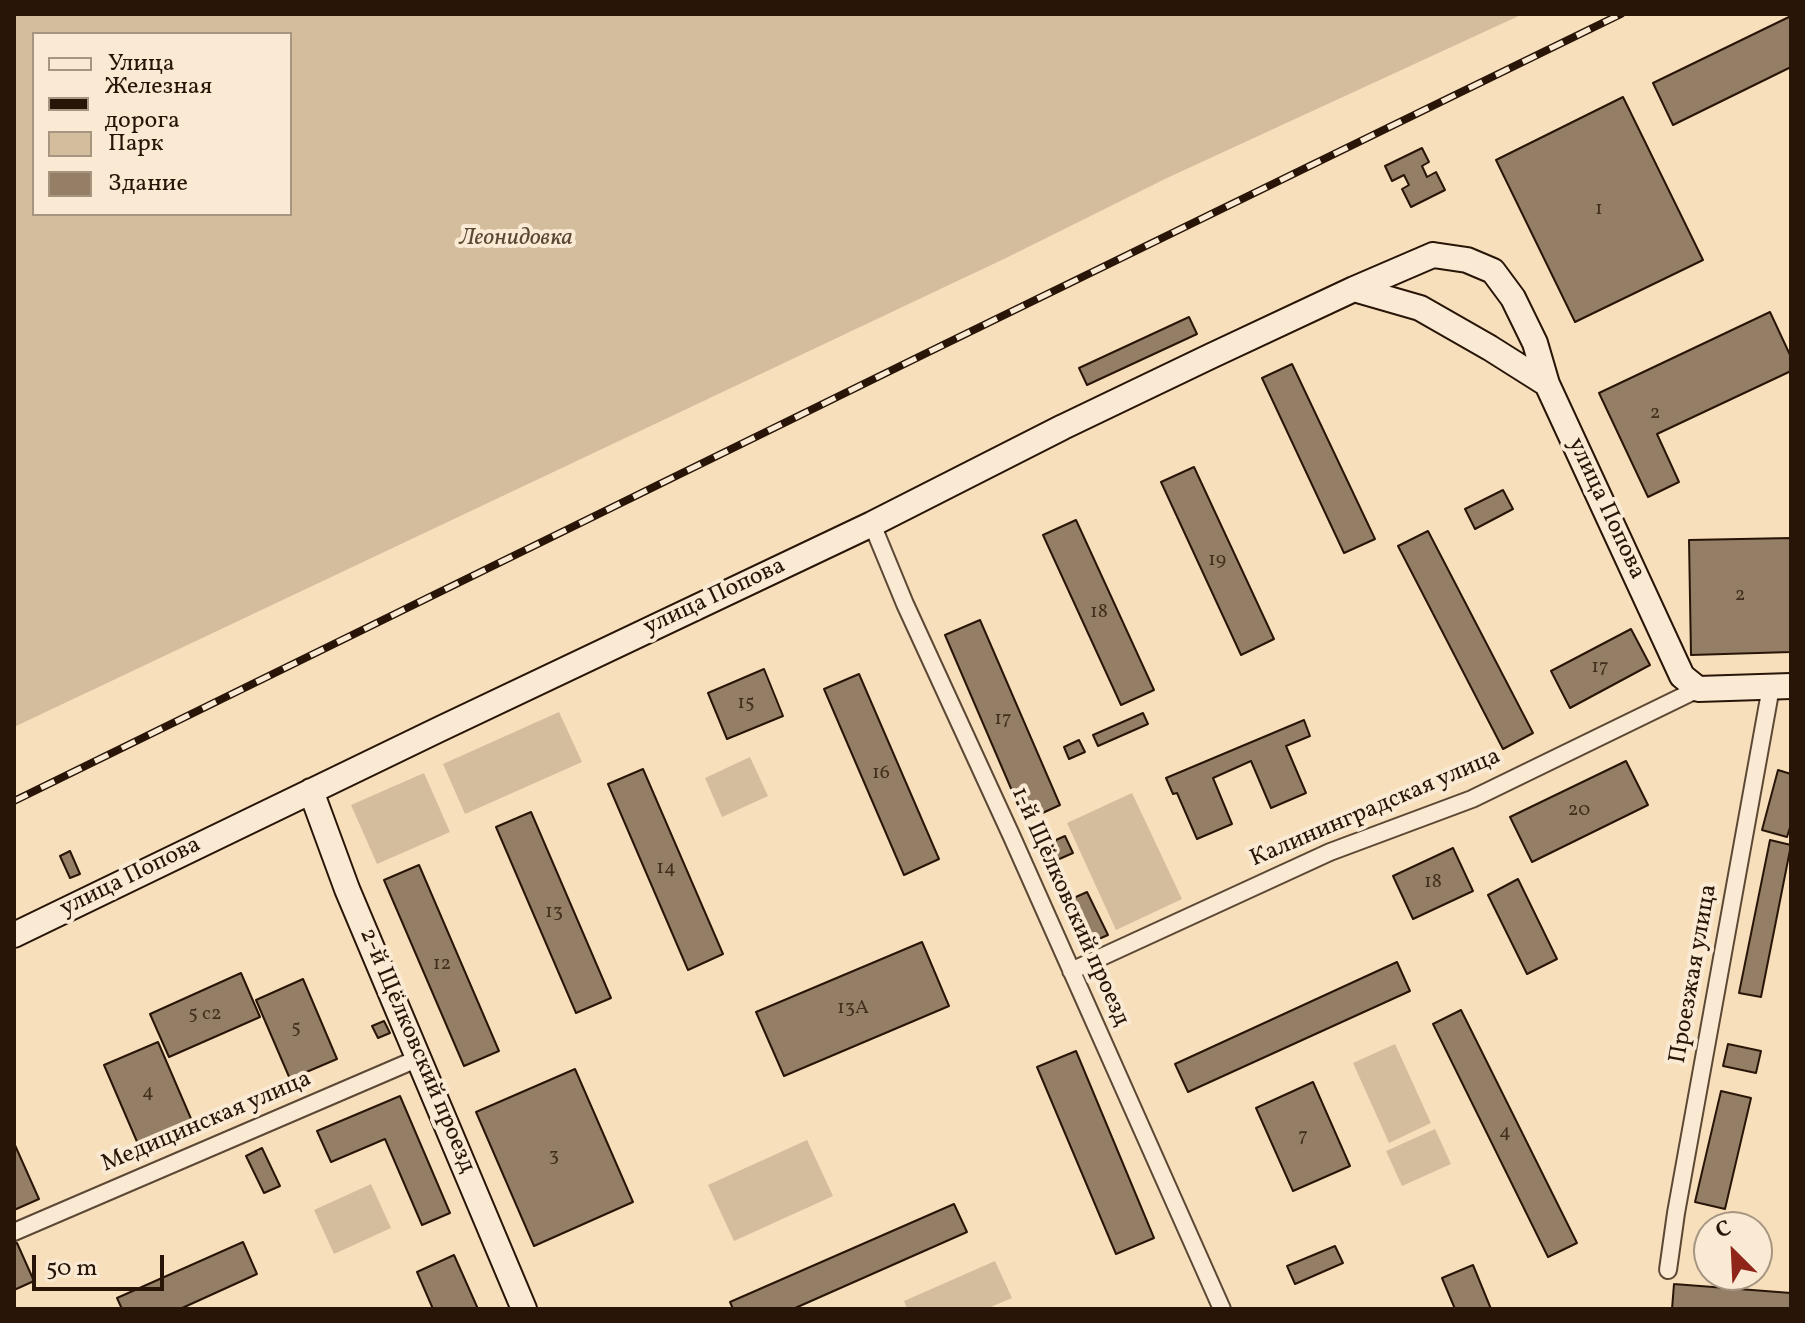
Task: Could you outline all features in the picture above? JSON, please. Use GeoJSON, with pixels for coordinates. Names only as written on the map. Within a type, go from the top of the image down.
{"type":"FeatureCollection","features":[{"type":"Feature","properties":{"kind":"street","name":"улица Попова"},"geometry":{"type":"LineString","coordinates":[[14,935],[872,524],[1074,422],[1354,289],[1433,255]]}},
{"type":"Feature","properties":{"kind":"street"},"geometry":{"type":"LineString","coordinates":[[1420,308],[1413,287],[1416,272],[1433,255],[1467,260],[1493,271],[1513,298],[1514,324],[1505,338],[1490,348]]}},
{"type":"Feature","properties":{"kind":"street"},"geometry":{"type":"LineString","coordinates":[[1354,289],[1420,308],[1547,384]]}},
{"type":"Feature","properties":{"kind":"street","name":"улица Попова"},"geometry":{"type":"LineString","coordinates":[[1513,298],[1535,343],[1547,384],[1682,676],[1698,689]]}},
{"type":"Feature","properties":{"kind":"street","name":"1-й Щёлковский проезд"},"geometry":{"type":"LineString","coordinates":[[872,524],[905,604],[1222,1309]]}},
{"type":"Feature","properties":{"kind":"street"},"geometry":{"type":"LineString","coordinates":[[1698,689],[1781,686]]}},
{"type":"Feature","properties":{"kind":"street","name":"Проезжая улица"},"geometry":{"type":"LineString","coordinates":[[1668,1270],[1676,1213],[1781,686]]}},
{"type":"Feature","properties":{"kind":"street","name":"Калининградская улица"},"geometry":{"type":"LineString","coordinates":[[1071,971],[1330,852],[1472,799],[1698,689]]}},
{"type":"Feature","properties":{"kind":"street","name":"2-й Щёлковский проезд"},"geometry":{"type":"LineString","coordinates":[[311,791],[347,889],[524,1309]]}},
{"type":"Feature","properties":{"kind":"street","name":"Медицинская улица"},"geometry":{"type":"LineString","coordinates":[[14,1232],[419,1058]]}},
{"type":"Feature","properties":{"kind":"green space","name":"Леонидовка"},"geometry":{"type":"Polygon","coordinates":[[[14,14],[1523,14],[1167,178],[1006,258],[14,727],[14,14]]]}},
{"type":"Feature","properties":{"kind":"green space"},"geometry":{"type":"Polygon","coordinates":[[[559,712],[582,762],[465,814],[443,764],[559,712]]]}},
{"type":"Feature","properties":{"kind":"green space"},"geometry":{"type":"Polygon","coordinates":[[[750,757],[768,796],[722,817],[705,778],[750,757]]]}},
{"type":"Feature","properties":{"kind":"green space"},"geometry":{"type":"Polygon","coordinates":[[[424,773],[450,832],[377,864],[351,805],[424,773]]]}},
{"type":"Feature","properties":{"kind":"green space"},"geometry":{"type":"Polygon","coordinates":[[[1132,793],[1182,899],[1116,930],[1067,823],[1132,793]]]}},
{"type":"Feature","properties":{"kind":"green space"},"geometry":{"type":"Polygon","coordinates":[[[1395,1044],[1431,1123],[1389,1143],[1353,1063],[1395,1044]]]}},
{"type":"Feature","properties":{"kind":"green space"},"geometry":{"type":"Polygon","coordinates":[[[1435,1129],[1451,1164],[1402,1186],[1386,1151],[1435,1129]]]}},
{"type":"Feature","properties":{"kind":"green space"},"geometry":{"type":"Polygon","coordinates":[[[807,1140],[833,1196],[734,1241],[708,1185],[807,1140]]]}},
{"type":"Feature","properties":{"kind":"green space"},"geometry":{"type":"Polygon","coordinates":[[[371,1184],[391,1228],[334,1254],[314,1210],[371,1184]]]}},
{"type":"Feature","properties":{"kind":"green space"},"geometry":{"type":"Polygon","coordinates":[[[995,1261],[1012,1298],[986,1309],[907,1309],[904,1301],[995,1261]]]}},
{"type":"Feature","properties":{"kind":"building"},"geometry":{"type":"Polygon","coordinates":[[[1791,16],[1791,67],[1673,125],[1653,83],[1791,16]]]}},
{"type":"Feature","properties":{"kind":"building"},"geometry":{"type":"Polygon","coordinates":[[[1623,97],[1703,260],[1575,322],[1496,160],[1623,97]]]}},
{"type":"Feature","properties":{"kind":"building"},"geometry":{"type":"Polygon","coordinates":[[[1422,148],[1429,162],[1422,166],[1427,177],[1436,172],[1445,190],[1411,207],[1402,189],[1409,185],[1404,175],[1392,181],[1385,166],[1422,148]]]}},
{"type":"Feature","properties":{"kind":"building"},"geometry":{"type":"Polygon","coordinates":[[[1770,312],[1791,357],[1791,371],[1657,434],[1679,482],[1648,497],[1599,393],[1770,312]]]}},
{"type":"Feature","properties":{"kind":"building"},"geometry":{"type":"Polygon","coordinates":[[[1189,317],[1197,334],[1087,385],[1079,368],[1189,317]]]}},
{"type":"Feature","properties":{"kind":"building"},"geometry":{"type":"Polygon","coordinates":[[[1292,364],[1375,539],[1344,553],[1262,378],[1292,364]]]}},
{"type":"Feature","properties":{"kind":"building"},"geometry":{"type":"Polygon","coordinates":[[[1194,467],[1274,639],[1241,655],[1161,482],[1194,467]]]}},
{"type":"Feature","properties":{"kind":"building"},"geometry":{"type":"Polygon","coordinates":[[[1503,490],[1513,509],[1475,529],[1465,509],[1503,490]]]}},
{"type":"Feature","properties":{"kind":"building"},"geometry":{"type":"Polygon","coordinates":[[[1076,520],[1154,690],[1121,705],[1043,535],[1076,520]]]}},
{"type":"Feature","properties":{"kind":"building"},"geometry":{"type":"Polygon","coordinates":[[[1428,531],[1533,733],[1503,749],[1398,546],[1428,531]]]}},
{"type":"Feature","properties":{"kind":"building"},"geometry":{"type":"Polygon","coordinates":[[[1791,538],[1791,652],[1691,655],[1689,540],[1791,538]]]}},
{"type":"Feature","properties":{"kind":"building"},"geometry":{"type":"Polygon","coordinates":[[[980,620],[1060,805],[1025,821],[945,635],[980,620]]]}},
{"type":"Feature","properties":{"kind":"building"},"geometry":{"type":"Polygon","coordinates":[[[1631,629],[1650,665],[1570,708],[1551,671],[1631,629]]]}},
{"type":"Feature","properties":{"kind":"building"},"geometry":{"type":"Polygon","coordinates":[[[764,669],[783,716],[727,739],[708,693],[764,669]]]}},
{"type":"Feature","properties":{"kind":"building"},"geometry":{"type":"Polygon","coordinates":[[[859,674],[939,859],[904,875],[824,689],[859,674]]]}},
{"type":"Feature","properties":{"kind":"building"},"geometry":{"type":"Polygon","coordinates":[[[1143,713],[1148,724],[1098,746],[1093,735],[1143,713]]]}},
{"type":"Feature","properties":{"kind":"building"},"geometry":{"type":"Polygon","coordinates":[[[1304,720],[1310,736],[1286,746],[1306,793],[1271,808],[1251,761],[1213,778],[1232,824],[1197,839],[1177,793],[1173,794],[1166,778],[1304,720]]]}},
{"type":"Feature","properties":{"kind":"building"},"geometry":{"type":"Polygon","coordinates":[[[1079,740],[1085,752],[1069,759],[1064,747],[1079,740]]]}},
{"type":"Feature","properties":{"kind":"building"},"geometry":{"type":"Polygon","coordinates":[[[1626,761],[1648,805],[1532,862],[1510,817],[1626,761]]]}},
{"type":"Feature","properties":{"kind":"building"},"geometry":{"type":"Polygon","coordinates":[[[643,769],[723,954],[688,970],[608,784],[643,769]]]}},
{"type":"Feature","properties":{"kind":"building"},"geometry":{"type":"Polygon","coordinates":[[[1778,770],[1791,774],[1791,824],[1787,837],[1762,830],[1778,770]]]}},
{"type":"Feature","properties":{"kind":"building"},"geometry":{"type":"Polygon","coordinates":[[[531,812],[611,998],[576,1013],[496,827],[531,812]]]}},
{"type":"Feature","properties":{"kind":"building"},"geometry":{"type":"Polygon","coordinates":[[[1065,836],[1073,853],[1057,860],[1049,843],[1065,836]]]}},
{"type":"Feature","properties":{"kind":"building"},"geometry":{"type":"Polygon","coordinates":[[[1770,840],[1791,845],[1761,997],[1739,993],[1770,840]]]}},
{"type":"Feature","properties":{"kind":"building"},"geometry":{"type":"Polygon","coordinates":[[[1453,848],[1473,891],[1413,919],[1393,876],[1453,848]]]}},
{"type":"Feature","properties":{"kind":"building"},"geometry":{"type":"Polygon","coordinates":[[[70,851],[80,874],[70,878],[60,856],[70,851]]]}},
{"type":"Feature","properties":{"kind":"building"},"geometry":{"type":"Polygon","coordinates":[[[419,865],[499,1051],[464,1066],[384,880],[419,865]]]}},
{"type":"Feature","properties":{"kind":"building"},"geometry":{"type":"Polygon","coordinates":[[[1518,879],[1557,959],[1527,974],[1488,895],[1518,879]]]}},
{"type":"Feature","properties":{"kind":"building"},"geometry":{"type":"Polygon","coordinates":[[[1087,892],[1108,935],[1087,944],[1067,901],[1087,892]]]}},
{"type":"Feature","properties":{"kind":"building"},"geometry":{"type":"Polygon","coordinates":[[[922,942],[949,1006],[784,1076],[756,1012],[922,942]]]}},
{"type":"Feature","properties":{"kind":"building"},"geometry":{"type":"Polygon","coordinates":[[[1397,962],[1410,991],[1188,1092],[1175,1064],[1397,962]]]}},
{"type":"Feature","properties":{"kind":"building"},"geometry":{"type":"Polygon","coordinates":[[[241,973],[260,1017],[169,1057],[150,1014],[241,973]]]}},
{"type":"Feature","properties":{"kind":"building"},"geometry":{"type":"Polygon","coordinates":[[[303,979],[337,1059],[290,1079],[256,1000],[303,979]]]}},
{"type":"Feature","properties":{"kind":"building"},"geometry":{"type":"Polygon","coordinates":[[[1461,1010],[1577,1243],[1548,1257],[1433,1024],[1461,1010]]]}},
{"type":"Feature","properties":{"kind":"building"},"geometry":{"type":"Polygon","coordinates":[[[384,1021],[390,1033],[378,1038],[372,1026],[384,1021]]]}},
{"type":"Feature","properties":{"kind":"building"},"geometry":{"type":"Polygon","coordinates":[[[158,1042],[192,1121],[138,1144],[104,1065],[158,1042]]]}},
{"type":"Feature","properties":{"kind":"building"},"geometry":{"type":"Polygon","coordinates":[[[1728,1044],[1761,1051],[1756,1073],[1723,1066],[1728,1044]]]}},
{"type":"Feature","properties":{"kind":"building"},"geometry":{"type":"Polygon","coordinates":[[[1076,1051],[1154,1238],[1116,1254],[1037,1067],[1076,1051]]]}},
{"type":"Feature","properties":{"kind":"building"},"geometry":{"type":"Polygon","coordinates":[[[575,1069],[633,1202],[534,1246],[476,1112],[575,1069]]]}},
{"type":"Feature","properties":{"kind":"building"},"geometry":{"type":"Polygon","coordinates":[[[1313,1082],[1350,1166],[1293,1191],[1256,1108],[1313,1082]]]}},
{"type":"Feature","properties":{"kind":"building"},"geometry":{"type":"Polygon","coordinates":[[[1721,1091],[1751,1098],[1725,1209],[1695,1202],[1721,1091]]]}},
{"type":"Feature","properties":{"kind":"building"},"geometry":{"type":"Polygon","coordinates":[[[400,1096],[450,1213],[422,1225],[385,1139],[331,1162],[317,1131],[400,1096]]]}},
{"type":"Feature","properties":{"kind":"building"},"geometry":{"type":"Polygon","coordinates":[[[14,1143],[39,1199],[14,1210],[14,1143]]]}},
{"type":"Feature","properties":{"kind":"building"},"geometry":{"type":"Polygon","coordinates":[[[262,1148],[280,1186],[264,1193],[246,1156],[262,1148]]]}},
{"type":"Feature","properties":{"kind":"building"},"geometry":{"type":"Polygon","coordinates":[[[954,1204],[967,1232],[793,1309],[733,1309],[730,1302],[954,1204]]]}},
{"type":"Feature","properties":{"kind":"building"},"geometry":{"type":"Polygon","coordinates":[[[243,1242],[257,1274],[180,1309],[122,1309],[117,1298],[243,1242]]]}},
{"type":"Feature","properties":{"kind":"building"},"geometry":{"type":"Polygon","coordinates":[[[17,1243],[34,1281],[14,1290],[14,1244],[17,1243]]]}},
{"type":"Feature","properties":{"kind":"building"},"geometry":{"type":"Polygon","coordinates":[[[1335,1246],[1343,1263],[1295,1284],[1287,1266],[1335,1246]]]}},
{"type":"Feature","properties":{"kind":"building"},"geometry":{"type":"Polygon","coordinates":[[[454,1255],[478,1309],[433,1309],[417,1272],[454,1255]]]}},
{"type":"Feature","properties":{"kind":"building"},"geometry":{"type":"Polygon","coordinates":[[[1473,1265],[1491,1309],[1455,1309],[1442,1278],[1473,1265]]]}},
{"type":"Feature","properties":{"kind":"building"},"geometry":{"type":"Polygon","coordinates":[[[1674,1284],[1693,1285],[1693,1291],[1791,1293],[1791,1309],[1672,1309],[1674,1284]]]}},
{"type":"Feature","properties":{"kind":"railway"},"geometry":{"type":"LineString","coordinates":[[14,801],[1621,14]]}}]}
